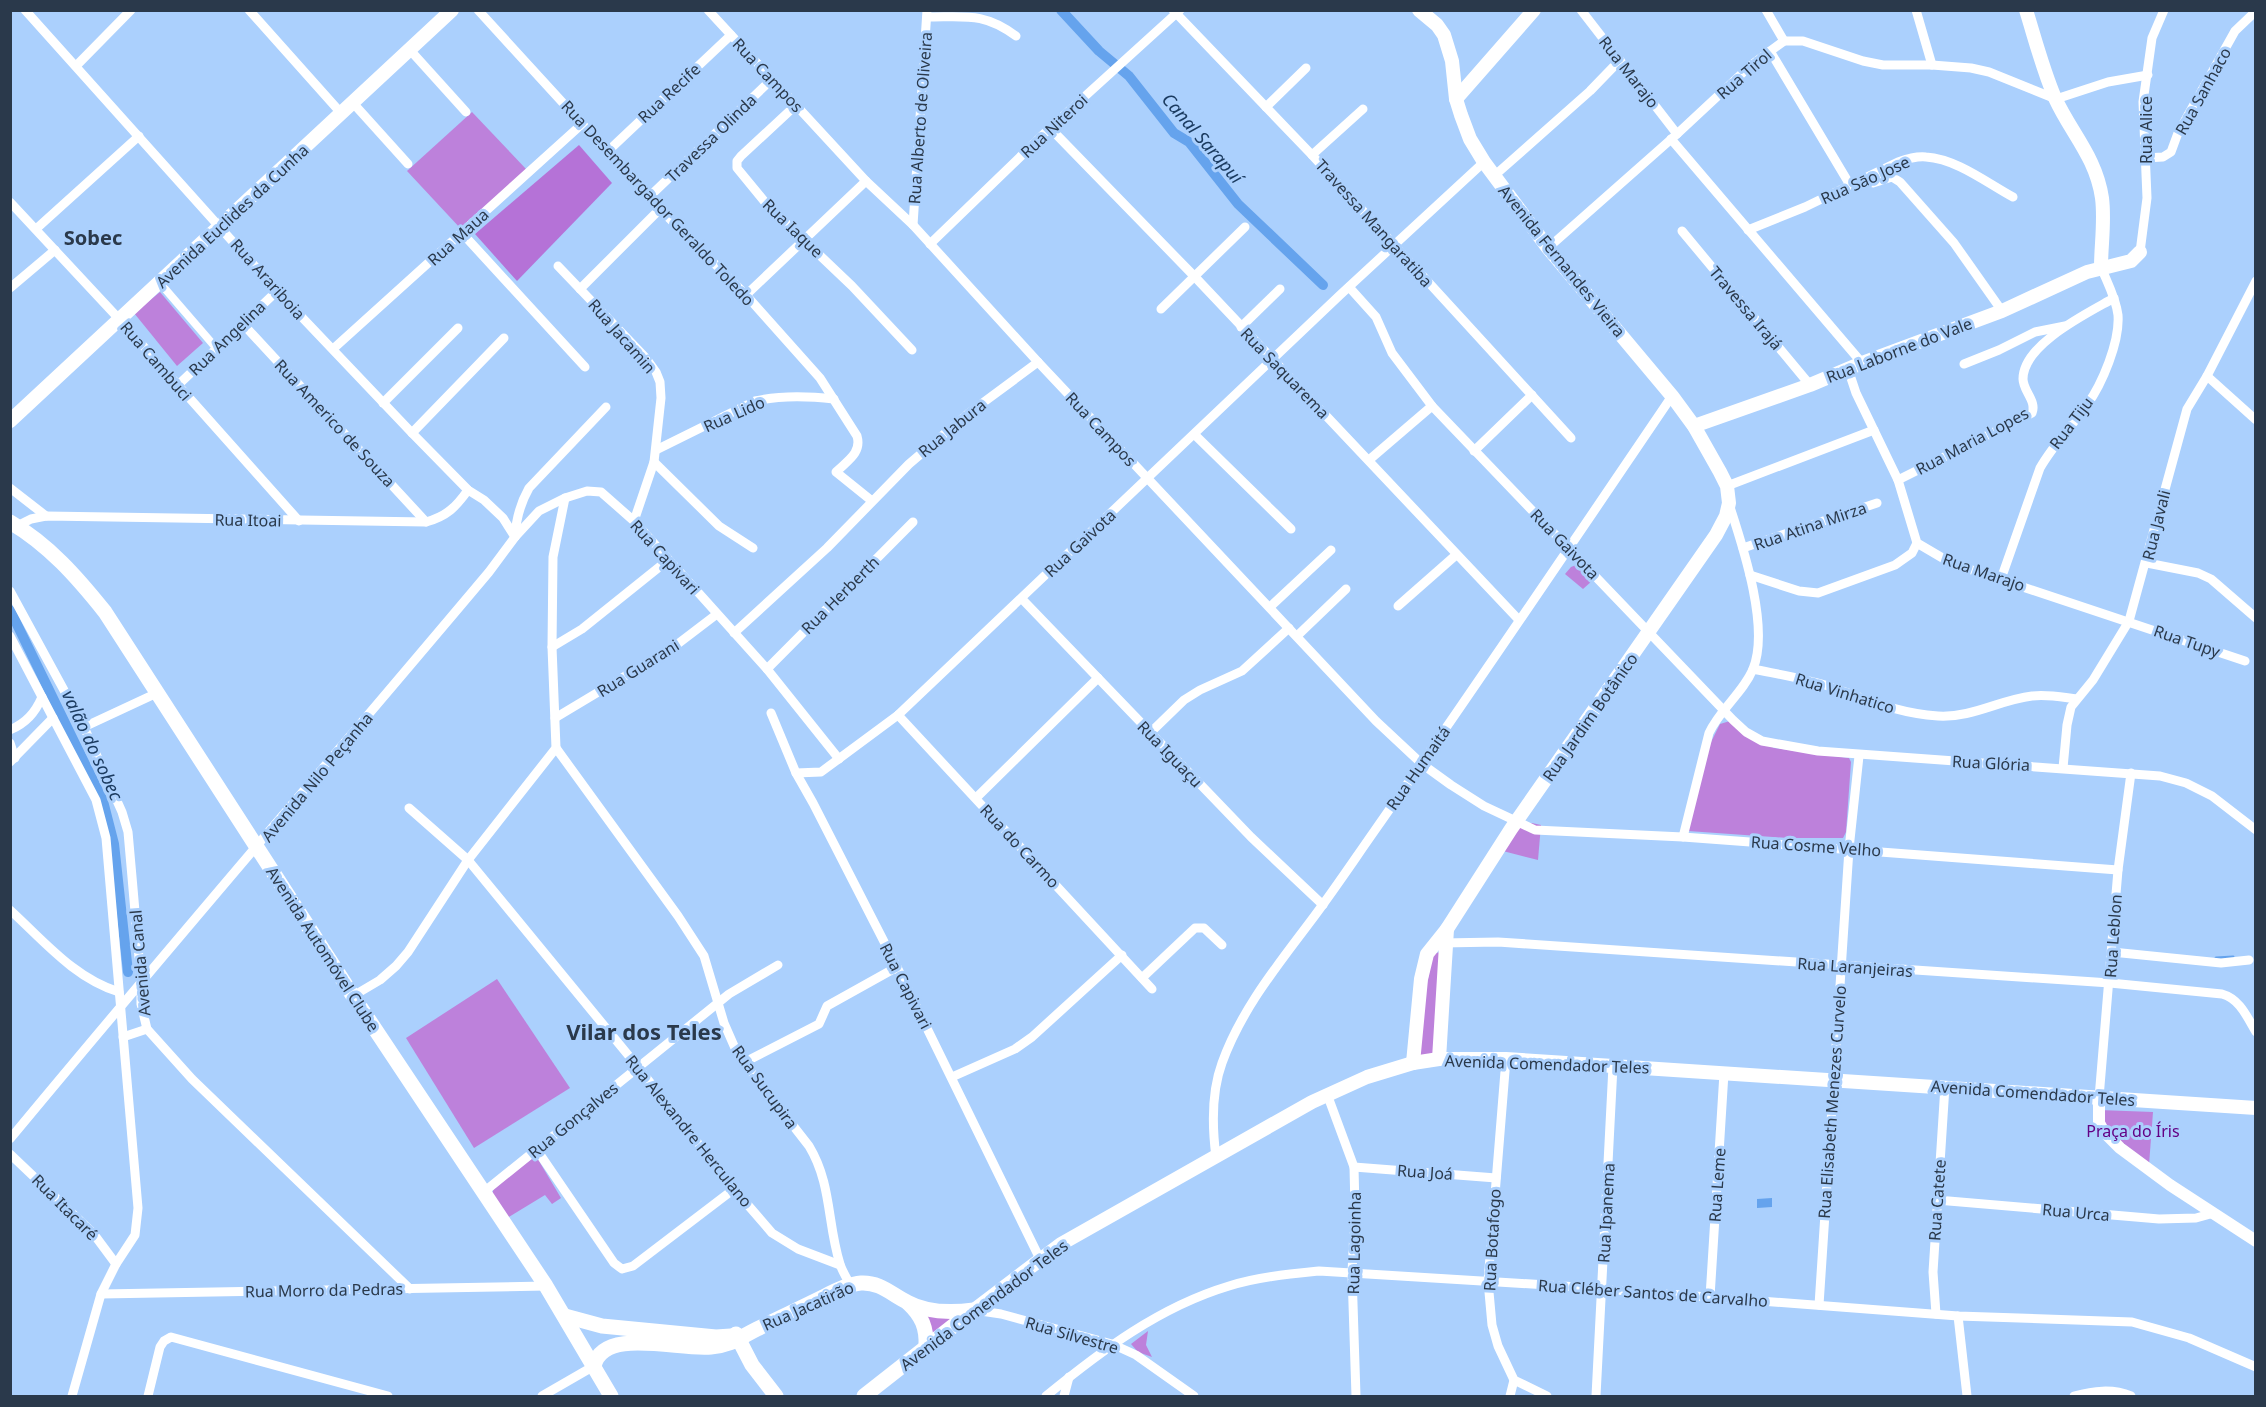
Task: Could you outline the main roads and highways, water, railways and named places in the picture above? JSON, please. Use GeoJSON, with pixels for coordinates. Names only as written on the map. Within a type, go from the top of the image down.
{"type":"FeatureCollection","features":[{"type":"Feature","properties":{"kind":"main road","name":"Avenida Euclides da Cunha"},"geometry":{"type":"LineString","coordinates":[[10,421],[452,10]]}},
{"type":"Feature","properties":{"kind":"main road","name":"Avenida Fernandes Vieira"},"geometry":{"type":"LineString","coordinates":[[1419,10],[1437,25],[1444,35],[1452,61],[1456,99],[1465,127],[1484,162],[1548,248],[1672,396],[1694,426],[1727,486],[1729,503]]}},
{"type":"Feature","properties":{"kind":"main road"},"geometry":{"type":"LineString","coordinates":[[1456,99],[1533,10]]}},
{"type":"Feature","properties":{"kind":"main road"},"geometry":{"type":"LineString","coordinates":[[2026,10],[2056,99],[2084,146],[2102,196],[2101,267]]}},
{"type":"Feature","properties":{"kind":"main road","name":"Rua Laborne do Vale"},"geometry":{"type":"LineString","coordinates":[[1694,426],[1810,385],[1862,363],[2002,311],[2101,267],[2131,261],[2140,252]]}},
{"type":"Feature","properties":{"kind":"main road","name":"Rua Jardim Botânico"},"geometry":{"type":"LineString","coordinates":[[1413,1063],[1421,978],[1427,954],[1444,938],[1516,822],[1716,535],[1726,516],[1729,503]]}},
{"type":"Feature","properties":{"kind":"main road","name":"Avenida Automóvel Clube"},"geometry":{"type":"LineString","coordinates":[[14,524],[40,541],[80,580],[105,612],[353,996],[485,1191],[565,1316],[611,1396]]}},
{"type":"Feature","properties":{"kind":"main road","name":"Rua Jardim Botânico"},"geometry":{"type":"LineString","coordinates":[[1439,1059],[1444,938]]}},
{"type":"Feature","properties":{"kind":"main road","name":"Avenida Comendador Teles"},"geometry":{"type":"LineString","coordinates":[[864,1396],[1040,1258],[1096,1224],[1327,1094],[1367,1077],[1413,1063],[1439,1059],[1506,1059],[2256,1108]]}},
{"type":"Feature","properties":{"kind":"main road","name":"Rua Jacatirão"},"geometry":{"type":"LineString","coordinates":[[621,1344],[702,1348],[736,1338],[850,1285],[864,1283],[878,1286],[908,1303],[950,1313],[974,1310]]}},
{"type":"Feature","properties":{"kind":"main road"},"geometry":{"type":"LineString","coordinates":[[908,1303],[916,1311],[926,1328],[926,1347]]}},
{"type":"Feature","properties":{"kind":"main road","name":"Rua Jacatirão"},"geometry":{"type":"LineString","coordinates":[[565,1316],[585,1322],[618,1327],[736,1338]]}},
{"type":"Feature","properties":{"kind":"main road"},"geometry":{"type":"LineString","coordinates":[[594,1366],[595,1360],[603,1349],[621,1344],[618,1327]]}},
{"type":"Feature","properties":{"kind":"main road"},"geometry":{"type":"LineString","coordinates":[[736,1338],[743,1367],[764,1396]]}},
{"type":"Feature","properties":{"kind":"main road"},"geometry":{"type":"LineString","coordinates":[[736,1338],[752,1365],[776,1396]]}},
{"type":"Feature","properties":{"kind":"water"},"geometry":{"type":"Polygon","coordinates":[[[1772,1198],[1772,1207],[1757,1208],[1757,1199],[1772,1198]]]}},
{"type":"Feature","properties":{"kind":"waterway","name":"Canal Sarapuí"},"geometry":{"type":"LineString","coordinates":[[1061,10],[1099,51],[1129,76],[1174,133],[1189,142],[1238,204],[1323,285]]}},
{"type":"Feature","properties":{"kind":"waterway","name":"valão do sobec"},"geometry":{"type":"LineString","coordinates":[[10,610],[103,801],[114,844],[128,972]]}},
{"type":"Feature","properties":{"kind":"waterway"},"geometry":{"type":"LineString","coordinates":[[2216,958],[2233,957]]}},
{"type":"Feature","properties":{"kind":"district","name":"Sobec"},"geometry":{"type":"Point","coordinates":[93,237]}},
{"type":"Feature","properties":{"kind":"district","name":"Vilar dos Teles"},"geometry":{"type":"Point","coordinates":[644,1031]}},
{"type":"Feature","properties":{"kind":"park label","name":"Praça do Íris"},"geometry":{"type":"Point","coordinates":[2133,1131]}}]}
